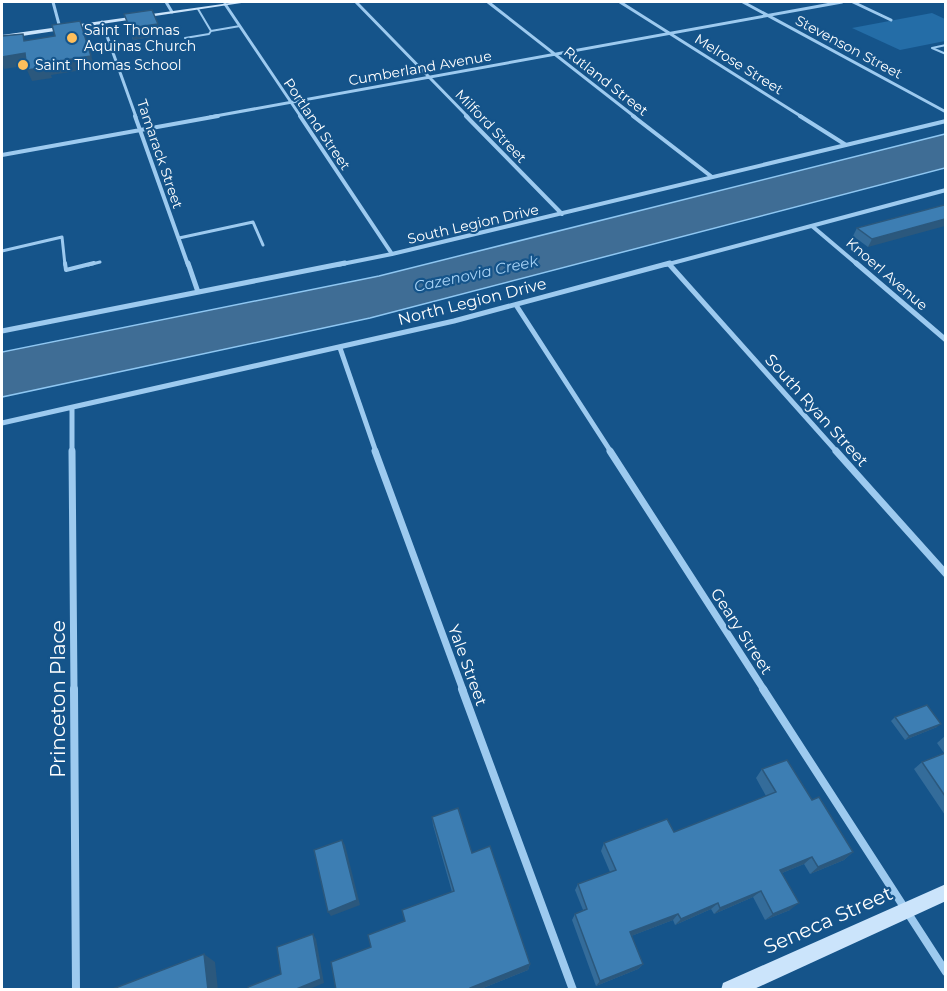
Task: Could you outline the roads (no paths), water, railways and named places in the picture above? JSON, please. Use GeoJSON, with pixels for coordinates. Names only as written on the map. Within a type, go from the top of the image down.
{"type":"FeatureCollection","features":[{"type":"Feature","properties":{"kind":"street"},"geometry":{"type":"LineString","coordinates":[[53,2],[60,28]]}},
{"type":"Feature","properties":{"kind":"street"},"geometry":{"type":"LineString","coordinates":[[166,2],[172,12]]}},
{"type":"Feature","properties":{"kind":"street"},"geometry":{"type":"LineString","coordinates":[[2,37],[245,2]]}},
{"type":"Feature","properties":{"kind":"street","name":"Milford Street"},"geometry":{"type":"LineString","coordinates":[[356,2],[562,214]]}},
{"type":"Feature","properties":{"kind":"street","name":"Rutland Street"},"geometry":{"type":"LineString","coordinates":[[488,2],[711,177]]}},
{"type":"Feature","properties":{"kind":"street","name":"Melrose Street"},"geometry":{"type":"LineString","coordinates":[[620,2],[846,145]]}},
{"type":"Feature","properties":{"kind":"street","name":"Stevenson Street"},"geometry":{"type":"LineString","coordinates":[[743,2],[945,112]]}},
{"type":"Feature","properties":{"kind":"street","name":"Cumberland Avenue"},"geometry":{"type":"LineString","coordinates":[[2,155],[842,2]]}},
{"type":"Feature","properties":{"kind":"street"},"geometry":{"type":"LineString","coordinates":[[853,2],[891,20]]}},
{"type":"Feature","properties":{"kind":"street","name":"Portland Street"},"geometry":{"type":"LineString","coordinates":[[225,4],[392,254]]}},
{"type":"Feature","properties":{"kind":"street","name":"Tamarack Street"},"geometry":{"type":"LineString","coordinates":[[102,22],[198,292]]}},
{"type":"Feature","properties":{"kind":"street","name":"South Legion Drive"},"geometry":{"type":"LineString","coordinates":[[2,331],[392,254],[945,121]]}},
{"type":"Feature","properties":{"kind":"street","name":"North Legion Drive"},"geometry":{"type":"LineString","coordinates":[[2,423],[340,348],[516,305],[945,189]]}},
{"type":"Feature","properties":{"kind":"street","name":"Knoerl Avenue"},"geometry":{"type":"LineString","coordinates":[[812,226],[945,340]]}},
{"type":"Feature","properties":{"kind":"street","name":"South Ryan Street"},"geometry":{"type":"LineString","coordinates":[[669,264],[945,574]]}},
{"type":"Feature","properties":{"kind":"street","name":"Geary Street"},"geometry":{"type":"LineString","coordinates":[[516,305],[945,972]]}},
{"type":"Feature","properties":{"kind":"street","name":"Yale Street"},"geometry":{"type":"LineString","coordinates":[[340,348],[382,470],[573,990]]}},
{"type":"Feature","properties":{"kind":"street","name":"Princeton Place"},"geometry":{"type":"LineString","coordinates":[[72,408],[76,990]]}},
{"type":"Feature","properties":{"kind":"street","name":"Seneca Street"},"geometry":{"type":"LineString","coordinates":[[730,990],[945,892]]}},
{"type":"Feature","properties":{"kind":"lane"},"geometry":{"type":"LineString","coordinates":[[198,9],[211,31]]}},
{"type":"Feature","properties":{"kind":"lane"},"geometry":{"type":"LineString","coordinates":[[185,38],[240,26]]}},
{"type":"Feature","properties":{"kind":"lane"},"geometry":{"type":"LineString","coordinates":[[945,45],[932,48],[945,54]]}},
{"type":"Feature","properties":{"kind":"lane"},"geometry":{"type":"LineString","coordinates":[[178,238],[253,222],[263,245]]}},
{"type":"Feature","properties":{"kind":"lane"},"geometry":{"type":"LineString","coordinates":[[2,251],[62,237],[66,270],[100,262]]}},
{"type":"Feature","properties":{"kind":"water","name":"Cazenovia Creek"},"geometry":{"type":"Polygon","coordinates":[[[945,134],[945,168],[370,318],[2,397],[2,352],[379,276],[945,134]]]}},
{"type":"Feature","properties":{"kind":"place","name":"Saint Thomas Aquinas Church"},"geometry":{"type":"Point","coordinates":[72,38]}},
{"type":"Feature","properties":{"kind":"place","name":"Saint Thomas School"},"geometry":{"type":"Point","coordinates":[23,65]}}]}
